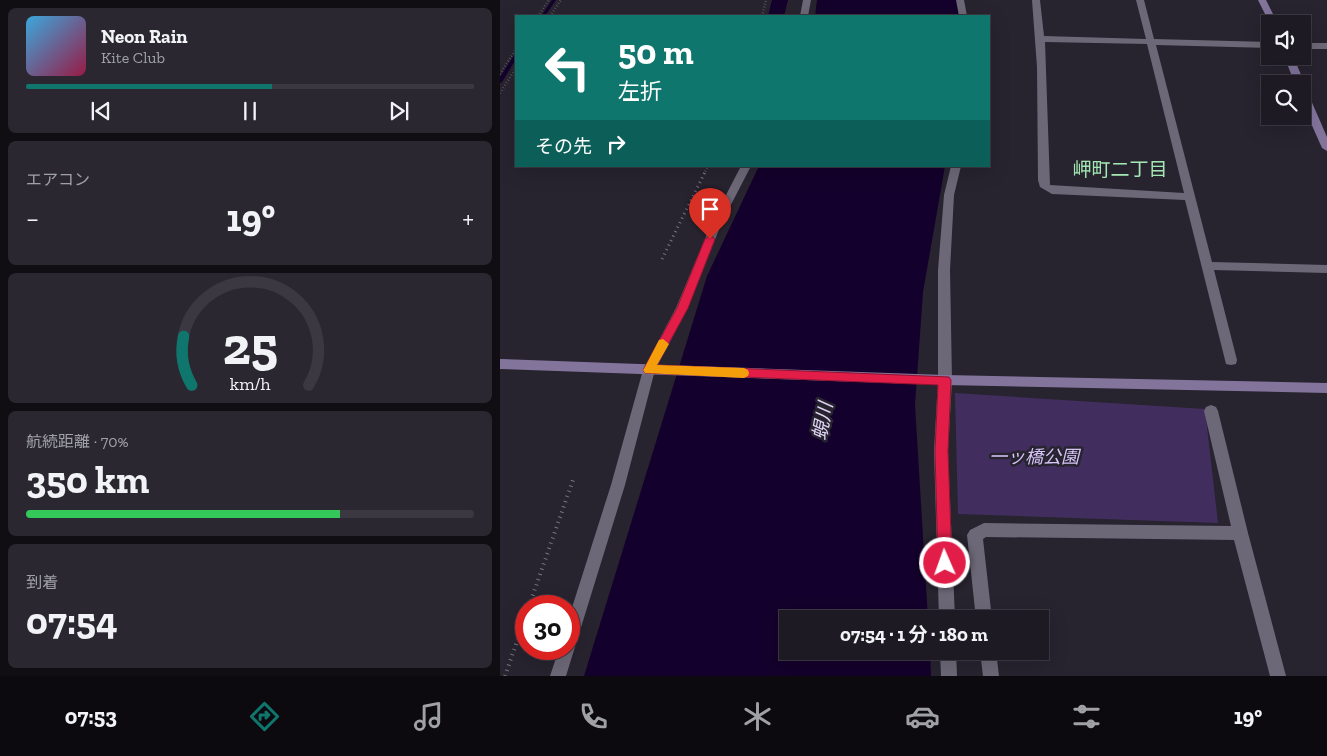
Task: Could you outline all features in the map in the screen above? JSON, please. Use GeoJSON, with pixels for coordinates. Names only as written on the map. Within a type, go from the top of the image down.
{"type":"FeatureCollection","features":[{"type":"Feature","properties":{"kind":"street"},"geometry":{"type":"LineString","coordinates":[[804,15],[807,0]]}},
{"type":"Feature","properties":{"kind":"street"},"geometry":{"type":"LineString","coordinates":[[960,0],[962,15]]}},
{"type":"Feature","properties":{"kind":"street"},"geometry":{"type":"LineString","coordinates":[[1036,0],[1044,86],[1043,180],[1045,187],[1052,190],[1189,197]]}},
{"type":"Feature","properties":{"kind":"street"},"geometry":{"type":"LineString","coordinates":[[1140,0],[1231,360]]}},
{"type":"Feature","properties":{"kind":"street"},"geometry":{"type":"LineString","coordinates":[[1262,0],[1270,15]]}},
{"type":"Feature","properties":{"kind":"street"},"geometry":{"type":"LineString","coordinates":[[1041,38],[1261,45]]}},
{"type":"Feature","properties":{"kind":"street"},"geometry":{"type":"LineString","coordinates":[[1311,46],[1327,46]]}},
{"type":"Feature","properties":{"kind":"street"},"geometry":{"type":"LineString","coordinates":[[1311,112],[1327,148]]}},
{"type":"Feature","properties":{"kind":"street"},"geometry":{"type":"LineString","coordinates":[[580,607],[654,370],[717,222],[745,167]]}},
{"type":"Feature","properties":{"kind":"street"},"geometry":{"type":"LineString","coordinates":[[947,610],[942,451],[945,380],[944,270],[949,195],[956,167]]}},
{"type":"Feature","properties":{"kind":"street"},"geometry":{"type":"LineString","coordinates":[[1208,266],[1327,269]]}},
{"type":"Feature","properties":{"kind":"street"},"geometry":{"type":"LineString","coordinates":[[500,364],[945,380],[1327,388]]}},
{"type":"Feature","properties":{"kind":"street"},"geometry":{"type":"LineString","coordinates":[[1211,411],[1240,533],[1278,676]]}},
{"type":"Feature","properties":{"kind":"street"},"geometry":{"type":"LineString","coordinates":[[983,610],[974,535],[984,530],[1240,533]]}},
{"type":"Feature","properties":{"kind":"street"},"geometry":{"type":"LineString","coordinates":[[558,676],[563,660]]}},
{"type":"Feature","properties":{"kind":"street"},"geometry":{"type":"LineString","coordinates":[[948,660],[949,676]]}},
{"type":"Feature","properties":{"kind":"street"},"geometry":{"type":"LineString","coordinates":[[989,660],[991,676]]}},
{"type":"Feature","properties":{"kind":"path"},"geometry":{"type":"LineString","coordinates":[[539,15],[549,0]]}},
{"type":"Feature","properties":{"kind":"path"},"geometry":{"type":"LineString","coordinates":[[551,15],[561,0]]}},
{"type":"Feature","properties":{"kind":"path"},"geometry":{"type":"LineString","coordinates":[[762,15],[766,0]]}},
{"type":"Feature","properties":{"kind":"path"},"geometry":{"type":"LineString","coordinates":[[500,74],[515,51]]}},
{"type":"Feature","properties":{"kind":"path"},"geometry":{"type":"LineString","coordinates":[[500,93],[515,70]]}},
{"type":"Feature","properties":{"kind":"path"},"geometry":{"type":"LineString","coordinates":[[662,259],[708,167]]}},
{"type":"Feature","properties":{"kind":"path"},"geometry":{"type":"LineString","coordinates":[[533,595],[573,480]]}},
{"type":"Feature","properties":{"kind":"path"},"geometry":{"type":"LineString","coordinates":[[505,676],[515,647]]}},
{"type":"Feature","properties":{"kind":"green space","name":"一ッ橋公園"},"geometry":{"type":"Polygon","coordinates":[[[955,393],[1205,409],[1218,523],[958,514],[955,393]]]}},
{"type":"Feature","properties":{"kind":"water"},"geometry":{"type":"Polygon","coordinates":[[[817,0],[960,0],[961,15],[815,15],[817,0]]]}},
{"type":"Feature","properties":{"kind":"water","name":"蜆川"},"geometry":{"type":"Polygon","coordinates":[[[759,167],[945,167],[923,292],[915,405],[927,610],[779,610],[779,660],[930,660],[931,676],[584,676],[707,276],[759,167]]]}},
{"type":"Feature","properties":{"kind":"waterway"},"geometry":{"type":"LineString","coordinates":[[544,15],[554,0]]}},
{"type":"Feature","properties":{"kind":"waterway"},"geometry":{"type":"LineString","coordinates":[[776,15],[780,0]]}},
{"type":"Feature","properties":{"kind":"waterway"},"geometry":{"type":"LineString","coordinates":[[500,81],[515,58]]}},
{"type":"Feature","properties":{"kind":"slow traffic"},"geometry":{"type":"LineString","coordinates":[[663,344],[649,370],[744,373]]}},
{"type":"Feature","properties":{"kind":"district","name":"岬町二丁目"},"geometry":{"type":"Point","coordinates":[1120,169]}},
{"type":"Feature","properties":{"kind":"route"},"geometry":{"type":"LineString","coordinates":[[710,239],[682,308],[649,370],[945,380],[942,451],[945,563]]}}]}
